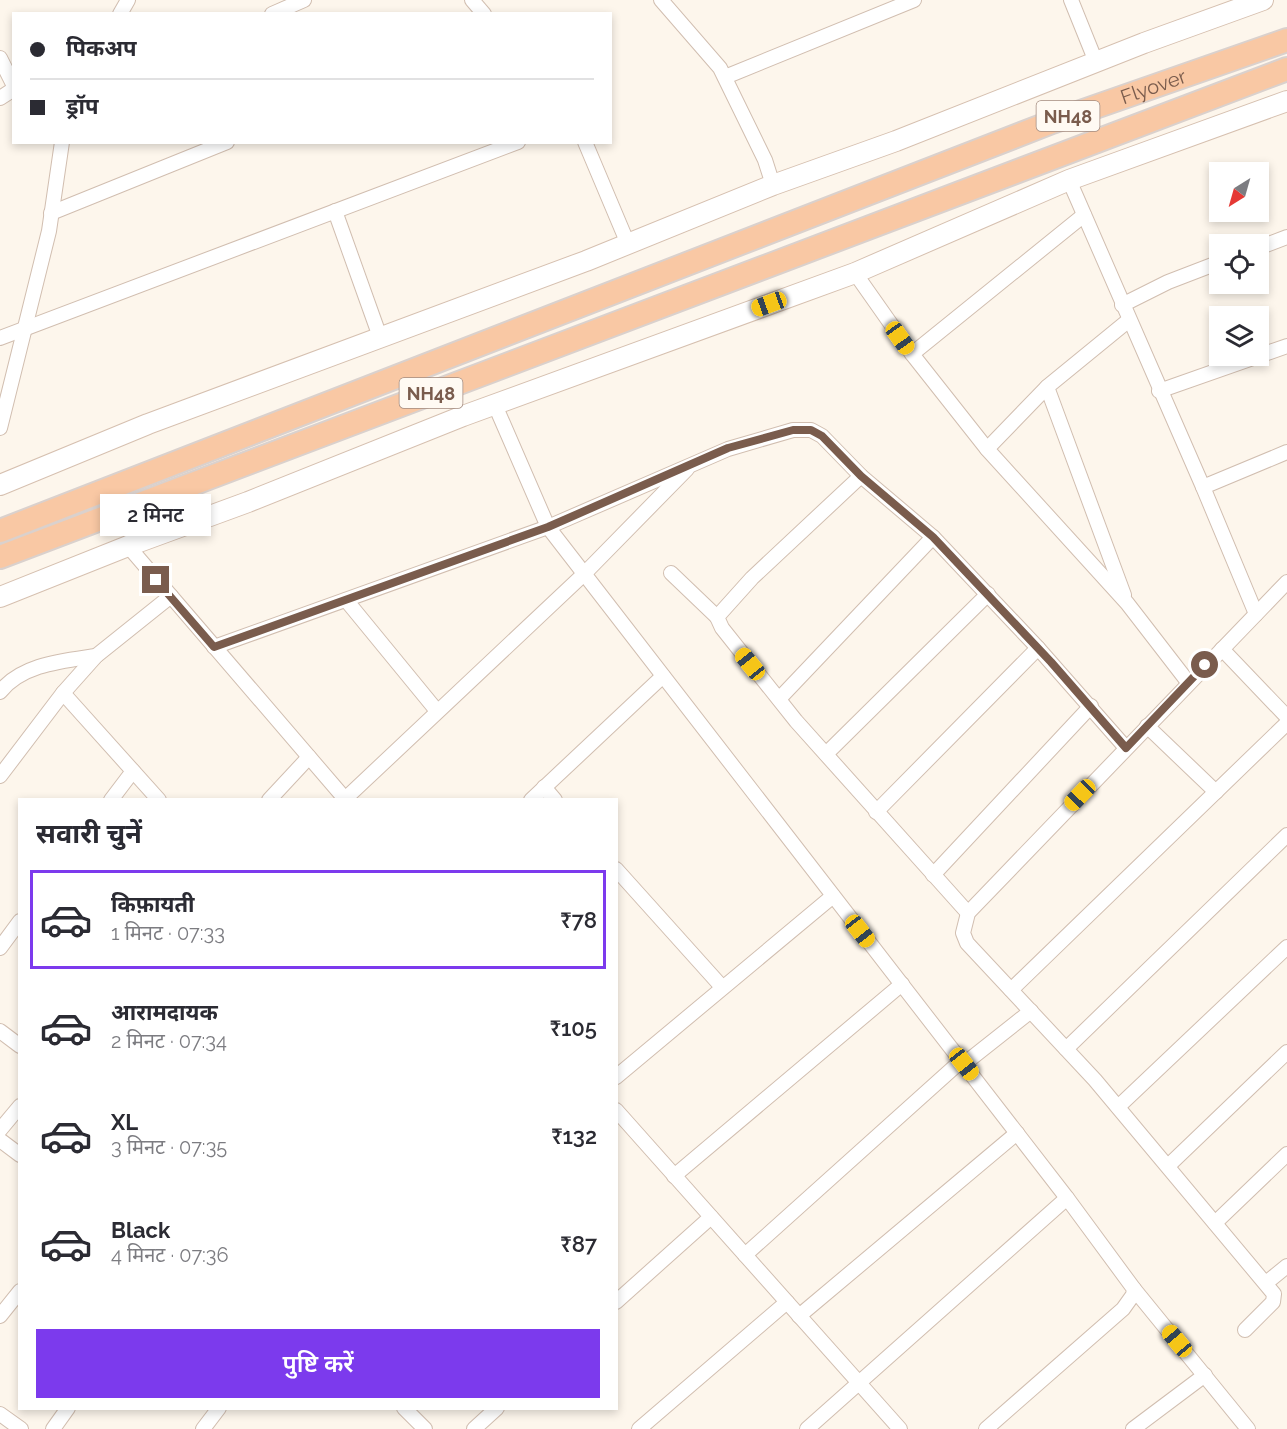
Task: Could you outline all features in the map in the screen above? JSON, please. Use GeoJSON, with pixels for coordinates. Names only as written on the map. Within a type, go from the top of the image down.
{"type":"FeatureCollection","features":[{"type":"Feature","properties":{"kind":"highway","name":"Flyover"},"geometry":{"type":"LineString","coordinates":[[0,531],[1052,122],[1287,40]]}},
{"type":"Feature","properties":{"kind":"highway","name":"Flyover"},"geometry":{"type":"LineString","coordinates":[[0,557],[1287,69]]}},
{"type":"Feature","properties":{"kind":"main road"},"geometry":{"type":"LineString","coordinates":[[0,485],[148,424],[628,244],[773,185],[896,141],[1096,62],[1263,0]]}},
{"type":"Feature","properties":{"kind":"main road"},"geometry":{"type":"LineString","coordinates":[[0,597],[495,405],[855,273],[1069,180],[1287,101]]}},
{"type":"Feature","properties":{"kind":"street"},"geometry":{"type":"LineString","coordinates":[[277,12],[304,0]]}},
{"type":"Feature","properties":{"kind":"street"},"geometry":{"type":"LineString","coordinates":[[472,0],[482,12]]}},
{"type":"Feature","properties":{"kind":"street"},"geometry":{"type":"LineString","coordinates":[[661,0],[720,68],[765,160],[773,185]]}},
{"type":"Feature","properties":{"kind":"street"},"geometry":{"type":"LineString","coordinates":[[725,77],[914,0]]}},
{"type":"Feature","properties":{"kind":"street"},"geometry":{"type":"LineString","coordinates":[[1071,0],[1096,62]]}},
{"type":"Feature","properties":{"kind":"street"},"geometry":{"type":"LineString","coordinates":[[0,58],[12,83]]}},
{"type":"Feature","properties":{"kind":"street"},"geometry":{"type":"LineString","coordinates":[[0,98],[12,89]]}},
{"type":"Feature","properties":{"kind":"street"},"geometry":{"type":"LineString","coordinates":[[0,428],[26,328],[51,213],[62,144]]}},
{"type":"Feature","properties":{"kind":"street"},"geometry":{"type":"LineString","coordinates":[[51,213],[222,144]]}},
{"type":"Feature","properties":{"kind":"street"},"geometry":{"type":"LineString","coordinates":[[0,338],[513,144]]}},
{"type":"Feature","properties":{"kind":"street"},"geometry":{"type":"LineString","coordinates":[[586,144],[628,244]]}},
{"type":"Feature","properties":{"kind":"street"},"geometry":{"type":"LineString","coordinates":[[1069,180],[1256,614]]}},
{"type":"Feature","properties":{"kind":"street"},"geometry":{"type":"LineString","coordinates":[[335,211],[380,337]]}},
{"type":"Feature","properties":{"kind":"street"},"geometry":{"type":"LineString","coordinates":[[912,354],[1084,215]]}},
{"type":"Feature","properties":{"kind":"street"},"geometry":{"type":"LineString","coordinates":[[1269,244],[1287,237]]}},
{"type":"Feature","properties":{"kind":"street"},"geometry":{"type":"LineString","coordinates":[[1122,305],[1168,282],[1209,266]]}},
{"type":"Feature","properties":{"kind":"street"},"geometry":{"type":"LineString","coordinates":[[855,273],[912,354],[987,449],[1127,603],[1188,682]]}},
{"type":"Feature","properties":{"kind":"street"},"geometry":{"type":"LineString","coordinates":[[987,449],[1047,387],[1129,320]]}},
{"type":"Feature","properties":{"kind":"street"},"geometry":{"type":"LineString","coordinates":[[1159,391],[1287,346]]}},
{"type":"Feature","properties":{"kind":"street"},"geometry":{"type":"LineString","coordinates":[[1047,387],[1127,603]]}},
{"type":"Feature","properties":{"kind":"street"},"geometry":{"type":"LineString","coordinates":[[495,405],[548,527],[1067,1198],[1134,1289],[1248,1429]]}},
{"type":"Feature","properties":{"kind":"street"},"geometry":{"type":"LineString","coordinates":[[214,647],[548,527],[728,448],[793,430],[811,430],[822,436],[861,476],[933,537],[1038,648],[1126,748]]}},
{"type":"Feature","properties":{"kind":"street"},"geometry":{"type":"LineString","coordinates":[[1203,487],[1287,452]]}},
{"type":"Feature","properties":{"kind":"street"},"geometry":{"type":"LineString","coordinates":[[346,798],[584,573],[692,464]]}},
{"type":"Feature","properties":{"kind":"street"},"geometry":{"type":"LineString","coordinates":[[717,617],[752,578],[861,476]]}},
{"type":"Feature","properties":{"kind":"street"},"geometry":{"type":"LineString","coordinates":[[779,699],[933,537]]}},
{"type":"Feature","properties":{"kind":"street"},"geometry":{"type":"LineString","coordinates":[[128,546],[344,798]]}},
{"type":"Feature","properties":{"kind":"street"},"geometry":{"type":"LineString","coordinates":[[670,573],[717,617],[722,628],[779,699],[876,812],[968,913]]}},
{"type":"Feature","properties":{"kind":"street"},"geometry":{"type":"LineString","coordinates":[[1245,1330],[1273,1302],[1274,1294],[1118,1107],[967,943],[963,933],[963,922],[968,913],[1188,682],[1287,582]]}},
{"type":"Feature","properties":{"kind":"street"},"geometry":{"type":"LineString","coordinates":[[826,754],[988,594]]}},
{"type":"Feature","properties":{"kind":"street"},"geometry":{"type":"LineString","coordinates":[[0,776],[63,693],[96,656],[171,596]]}},
{"type":"Feature","properties":{"kind":"street"},"geometry":{"type":"LineString","coordinates":[[346,600],[437,711]]}},
{"type":"Feature","properties":{"kind":"street"},"geometry":{"type":"LineString","coordinates":[[876,812],[1038,648]]}},
{"type":"Feature","properties":{"kind":"street"},"geometry":{"type":"LineString","coordinates":[[1222,649],[1287,717]]}},
{"type":"Feature","properties":{"kind":"street"},"geometry":{"type":"LineString","coordinates":[[0,692],[9,681],[26,671],[63,661],[96,656]]}},
{"type":"Feature","properties":{"kind":"street"},"geometry":{"type":"LineString","coordinates":[[533,798],[663,676]]}},
{"type":"Feature","properties":{"kind":"street"},"geometry":{"type":"LineString","coordinates":[[63,693],[157,798]]}},
{"type":"Feature","properties":{"kind":"street"},"geometry":{"type":"LineString","coordinates":[[933,875],[1091,706]]}},
{"type":"Feature","properties":{"kind":"street"},"geometry":{"type":"LineString","coordinates":[[1011,990],[1287,723]]}},
{"type":"Feature","properties":{"kind":"street"},"geometry":{"type":"LineString","coordinates":[[1147,726],[1216,792]]}},
{"type":"Feature","properties":{"kind":"street"},"geometry":{"type":"LineString","coordinates":[[271,798],[309,757]]}},
{"type":"Feature","properties":{"kind":"street"},"geometry":{"type":"LineString","coordinates":[[113,798],[133,771]]}},
{"type":"Feature","properties":{"kind":"street"},"geometry":{"type":"LineString","coordinates":[[544,787],[553,798]]}},
{"type":"Feature","properties":{"kind":"street"},"geometry":{"type":"LineString","coordinates":[[1066,1049],[1287,835]]}},
{"type":"Feature","properties":{"kind":"street"},"geometry":{"type":"LineString","coordinates":[[618,871],[722,987]]}},
{"type":"Feature","properties":{"kind":"street"},"geometry":{"type":"LineString","coordinates":[[618,1075],[833,896]]}},
{"type":"Feature","properties":{"kind":"street"},"geometry":{"type":"LineString","coordinates":[[0,948],[18,924]]}},
{"type":"Feature","properties":{"kind":"street"},"geometry":{"type":"LineString","coordinates":[[1118,1107],[1287,947]]}},
{"type":"Feature","properties":{"kind":"street"},"geometry":{"type":"LineString","coordinates":[[674,1176],[902,984]]}},
{"type":"Feature","properties":{"kind":"street"},"geometry":{"type":"LineString","coordinates":[[745,1255],[963,1063],[1031,1011]]}},
{"type":"Feature","properties":{"kind":"street"},"geometry":{"type":"LineString","coordinates":[[0,1031],[18,1044]]}},
{"type":"Feature","properties":{"kind":"street"},"geometry":{"type":"LineString","coordinates":[[1168,1166],[1287,1052]]}},
{"type":"Feature","properties":{"kind":"street"},"geometry":{"type":"LineString","coordinates":[[0,1130],[18,1108]]}},
{"type":"Feature","properties":{"kind":"street"},"geometry":{"type":"LineString","coordinates":[[618,1112],[900,1429]]}},
{"type":"Feature","properties":{"kind":"street"},"geometry":{"type":"LineString","coordinates":[[799,1316],[1017,1133]]}},
{"type":"Feature","properties":{"kind":"street"},"geometry":{"type":"LineString","coordinates":[[0,1140],[18,1154]]}},
{"type":"Feature","properties":{"kind":"street"},"geometry":{"type":"LineString","coordinates":[[1215,1223],[1287,1154]]}},
{"type":"Feature","properties":{"kind":"street"},"geometry":{"type":"LineString","coordinates":[[807,1429],[1067,1198]]}},
{"type":"Feature","properties":{"kind":"street"},"geometry":{"type":"LineString","coordinates":[[618,1300],[711,1217]]}},
{"type":"Feature","properties":{"kind":"street"},"geometry":{"type":"LineString","coordinates":[[1266,1283],[1287,1266]]}},
{"type":"Feature","properties":{"kind":"street"},"geometry":{"type":"LineString","coordinates":[[986,1429],[1123,1309],[1133,1295],[1134,1289]]}},
{"type":"Feature","properties":{"kind":"street"},"geometry":{"type":"LineString","coordinates":[[0,1316],[18,1294]]}},
{"type":"Feature","properties":{"kind":"street"},"geometry":{"type":"LineString","coordinates":[[639,1429],[787,1302]]}},
{"type":"Feature","properties":{"kind":"street"},"geometry":{"type":"LineString","coordinates":[[1133,1429],[1205,1375]]}},
{"type":"Feature","properties":{"kind":"street"},"geometry":{"type":"LineString","coordinates":[[53,1429],[67,1410]]}},
{"type":"Feature","properties":{"kind":"street"},"geometry":{"type":"LineString","coordinates":[[203,1429],[217,1410]]}},
{"type":"Feature","properties":{"kind":"street"},"geometry":{"type":"LineString","coordinates":[[406,1410],[425,1429]]}},
{"type":"Feature","properties":{"kind":"street"},"geometry":{"type":"LineString","coordinates":[[474,1429],[495,1410]]}},
{"type":"Feature","properties":{"kind":"street"},"geometry":{"type":"LineString","coordinates":[[0,1413],[21,1429]]}},
{"type":"Feature","properties":{"kind":"route"},"geometry":{"type":"LineString","coordinates":[[156,580],[214,647],[548,527],[728,448],[793,430],[811,430],[822,436],[861,476],[933,537],[1051,662],[1126,748],[1205,665]]}}]}
